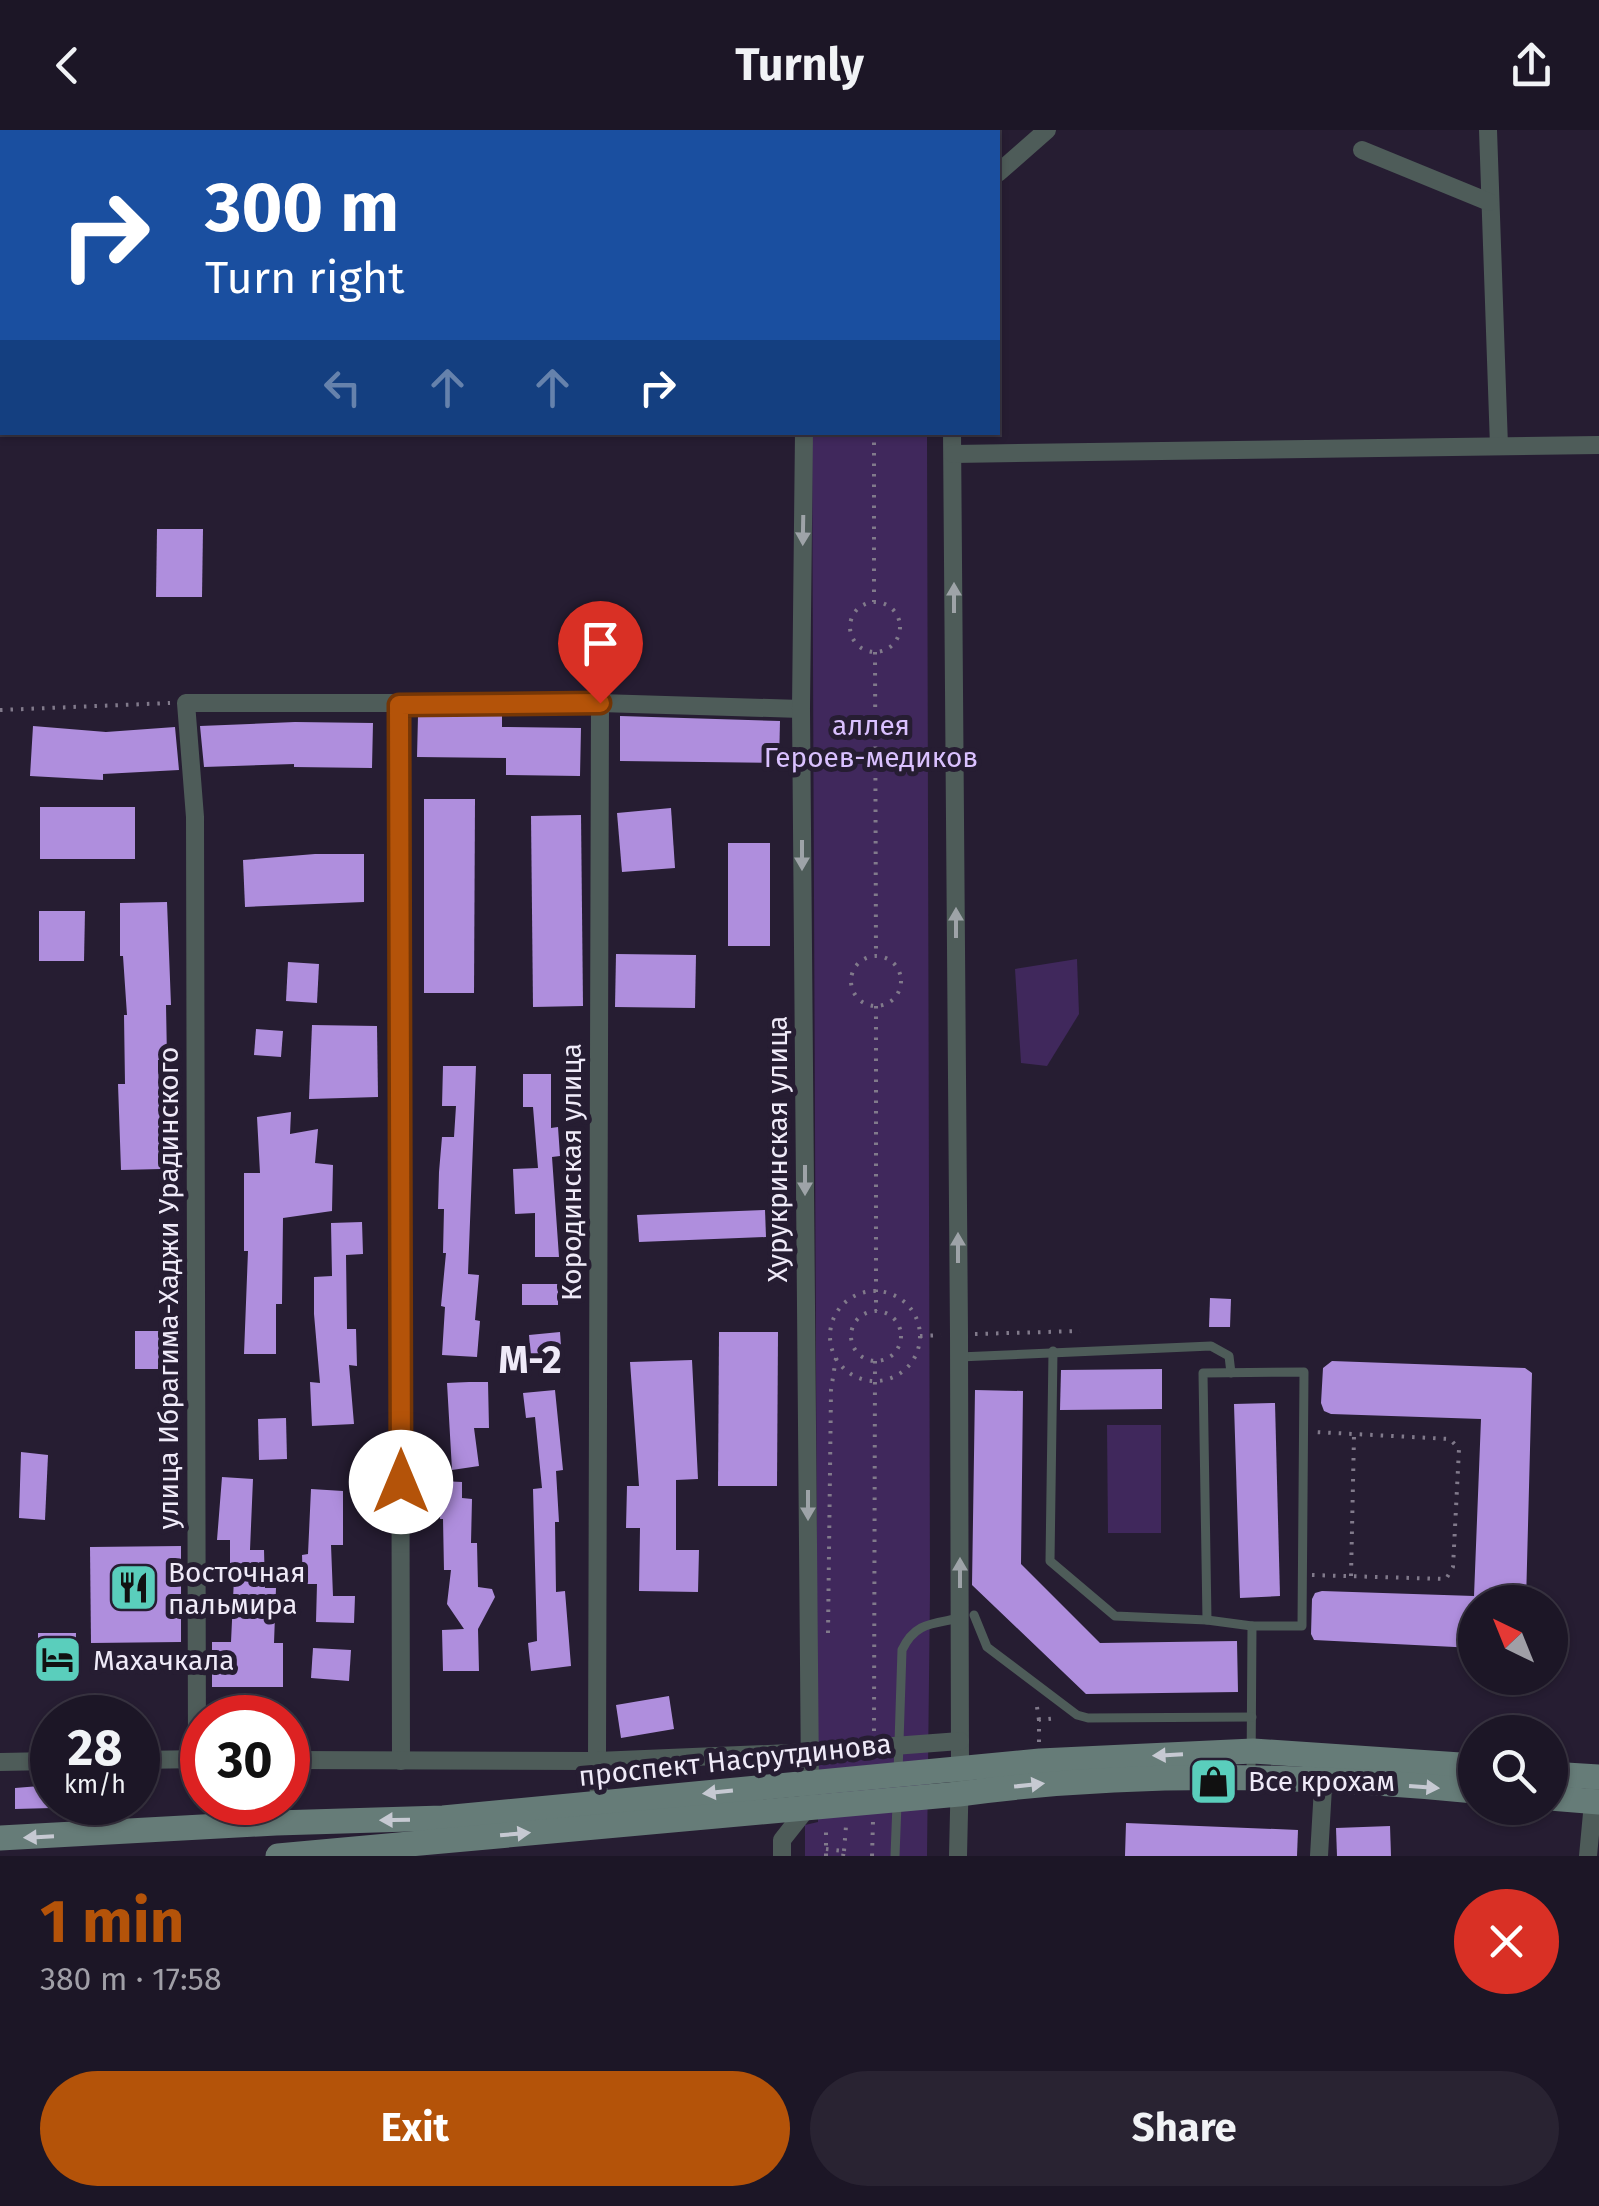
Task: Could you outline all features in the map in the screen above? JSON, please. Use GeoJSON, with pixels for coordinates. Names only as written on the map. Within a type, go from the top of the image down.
{"type":"FeatureCollection","features":[{"type":"Feature","properties":{"kind":"main road","name":"проспект Насрутдинова"},"geometry":{"type":"LineString","coordinates":[[960,1782],[1040,1761],[1253,1751],[1325,1768],[1458,1788]]}},
{"type":"Feature","properties":{"kind":"main road","name":"проспект Насрутдинова"},"geometry":{"type":"LineString","coordinates":[[278,1856],[600,1815],[932,1784],[1251,1778],[1325,1768],[1458,1766]]}},
{"type":"Feature","properties":{"kind":"main road"},"geometry":{"type":"LineString","coordinates":[[1568,1780],[1596,1790]]}},
{"type":"Feature","properties":{"kind":"main road"},"geometry":{"type":"LineString","coordinates":[[1568,1795],[1596,1790]]}},
{"type":"Feature","properties":{"kind":"main road","name":"проспект Насрутдинова"},"geometry":{"type":"LineString","coordinates":[[310,1821],[600,1815]]}},
{"type":"Feature","properties":{"kind":"main road","name":"проспект Насрутдинова"},"geometry":{"type":"LineString","coordinates":[[0,1838],[224,1825]]}},
{"type":"Feature","properties":{"kind":"street"},"geometry":{"type":"LineString","coordinates":[[1000,172],[1048,130]]}},
{"type":"Feature","properties":{"kind":"street"},"geometry":{"type":"LineString","coordinates":[[1488,130],[1498,446]]}},
{"type":"Feature","properties":{"kind":"street"},"geometry":{"type":"LineString","coordinates":[[1362,150],[1489,202]]}},
{"type":"Feature","properties":{"kind":"street","name":"Хурукринская улица"},"geometry":{"type":"LineString","coordinates":[[804,435],[801,709],[813,1795]]}},
{"type":"Feature","properties":{"kind":"street"},"geometry":{"type":"LineString","coordinates":[[952,435],[959,1357],[967,1616],[958,1856]]}},
{"type":"Feature","properties":{"kind":"street"},"geometry":{"type":"LineString","coordinates":[[952,454],[1599,445]]}},
{"type":"Feature","properties":{"kind":"street"},"geometry":{"type":"LineString","coordinates":[[186,703],[600,703],[801,709]]}},
{"type":"Feature","properties":{"kind":"street","name":"улица Ибрагима-Хаджи Урадинского"},"geometry":{"type":"LineString","coordinates":[[186,703],[195,817],[200,1695]]}},
{"type":"Feature","properties":{"kind":"street","name":"Кородинская улица"},"geometry":{"type":"LineString","coordinates":[[600,703],[600,1815]]}},
{"type":"Feature","properties":{"kind":"street"},"geometry":{"type":"LineString","coordinates":[[399,705],[401,1760]]}},
{"type":"Feature","properties":{"kind":"street"},"geometry":{"type":"LineString","coordinates":[[310,1760],[597,1761],[812,1752],[960,1740]]}},
{"type":"Feature","properties":{"kind":"street"},"geometry":{"type":"LineString","coordinates":[[0,1762],[30,1761]]}},
{"type":"Feature","properties":{"kind":"street"},"geometry":{"type":"LineString","coordinates":[[1320,1856],[1325,1768]]}},
{"type":"Feature","properties":{"kind":"street"},"geometry":{"type":"LineString","coordinates":[[1588,1856],[1596,1790]]}},
{"type":"Feature","properties":{"kind":"street"},"geometry":{"type":"LineString","coordinates":[[782,1856],[782,1840],[813,1795]]}},
{"type":"Feature","properties":{"kind":"street"},"geometry":{"type":"LineString","coordinates":[[276,1825],[278,1856]]}},
{"type":"Feature","properties":{"kind":"lane"},"geometry":{"type":"LineString","coordinates":[[959,1357],[1211,1346],[1229,1356],[1231,1372]]}},
{"type":"Feature","properties":{"kind":"lane"},"geometry":{"type":"LineString","coordinates":[[1053,1351],[1050,1562],[1115,1616],[1302,1626],[1304,1372],[1203,1373],[1207,1620]]}},
{"type":"Feature","properties":{"kind":"lane"},"geometry":{"type":"LineString","coordinates":[[895,1856],[902,1650],[917,1628],[967,1616],[987,1646],[1077,1715],[1088,1718],[1252,1716]]}},
{"type":"Feature","properties":{"kind":"lane"},"geometry":{"type":"LineString","coordinates":[[1251,1778],[1252,1626]]}},
{"type":"Feature","properties":{"kind":"path"},"geometry":{"type":"LineString","coordinates":[[874,435],[874,602]]}},
{"type":"Feature","properties":{"kind":"path"},"geometry":{"type":"LineString","coordinates":[[874,602],[892,609],[900,626],[893,644],[875,652],[857,645],[850,627],[857,609],[874,602]]}},
{"type":"Feature","properties":{"kind":"path"},"geometry":{"type":"LineString","coordinates":[[875,652],[876,956]]}},
{"type":"Feature","properties":{"kind":"path"},"geometry":{"type":"LineString","coordinates":[[0,710],[186,703]]}},
{"type":"Feature","properties":{"kind":"path"},"geometry":{"type":"LineString","coordinates":[[876,956],[894,962],[901,980],[894,998],[876,1006],[858,999],[851,981],[858,963],[876,956]]}},
{"type":"Feature","properties":{"kind":"path"},"geometry":{"type":"LineString","coordinates":[[876,1006],[876,1311]]}},
{"type":"Feature","properties":{"kind":"path"},"geometry":{"type":"LineString","coordinates":[[876,1290],[893,1294],[908,1304],[917,1318],[920,1336],[917,1353],[907,1368],[892,1378],[875,1381],[846,1370],[830,1344],[830,1328],[846,1300],[876,1290]]}},
{"type":"Feature","properties":{"kind":"path"},"geometry":{"type":"LineString","coordinates":[[876,1311],[894,1318],[901,1336],[894,1353],[876,1361],[858,1354],[850,1336],[858,1318],[876,1311]]}},
{"type":"Feature","properties":{"kind":"path"},"geometry":{"type":"LineString","coordinates":[[920,1336],[1080,1330]]}},
{"type":"Feature","properties":{"kind":"path"},"geometry":{"type":"LineString","coordinates":[[828,1644],[831,1390],[836,1358]]}},
{"type":"Feature","properties":{"kind":"path"},"geometry":{"type":"LineString","coordinates":[[874,1745],[876,1361]]}},
{"type":"Feature","properties":{"kind":"path"},"geometry":{"type":"LineString","coordinates":[[1302,1575],[1446,1579],[1452,1574],[1459,1449],[1450,1439],[1304,1431]]}},
{"type":"Feature","properties":{"kind":"path"},"geometry":{"type":"LineString","coordinates":[[1350,1576],[1354,1434]]}},
{"type":"Feature","properties":{"kind":"path"},"geometry":{"type":"LineString","coordinates":[[1037,1707],[1039,1720]]}},
{"type":"Feature","properties":{"kind":"path"},"geometry":{"type":"LineString","coordinates":[[826,1848],[844,1853],[846,1825],[873,1822],[872,1856]]}},
{"type":"Feature","properties":{"kind":"path"},"geometry":{"type":"LineString","coordinates":[[826,1856],[827,1833]]}},
{"type":"Feature","properties":{"kind":"green space","name":"аллея Героев-медиков"},"geometry":{"type":"Polygon","coordinates":[[[812,435],[927,435],[927,1856],[805,1856],[805,1825],[818,1822],[812,435]]]}},
{"type":"Feature","properties":{"kind":"green space"},"geometry":{"type":"Polygon","coordinates":[[[1077,959],[1079,1014],[1047,1066],[1021,1063],[1015,969],[1077,959]]]}},
{"type":"Feature","properties":{"kind":"green space"},"geometry":{"type":"Polygon","coordinates":[[[1107,1425],[1161,1425],[1161,1533],[1108,1533],[1107,1425]]]}},
{"type":"Feature","properties":{"kind":"building"},"geometry":{"type":"Polygon","coordinates":[[[157,529],[203,529],[202,597],[156,597],[157,529]]]}},
{"type":"Feature","properties":{"kind":"building"},"geometry":{"type":"Polygon","coordinates":[[[418,716],[502,716],[502,727],[581,728],[580,776],[506,775],[506,758],[417,757],[418,716]]]}},
{"type":"Feature","properties":{"kind":"building"},"geometry":{"type":"Polygon","coordinates":[[[620,716],[780,721],[779,763],[620,761],[620,716]]]}},
{"type":"Feature","properties":{"kind":"building"},"geometry":{"type":"Polygon","coordinates":[[[373,723],[372,768],[294,764],[204,767],[200,726],[373,723]]]}},
{"type":"Feature","properties":{"kind":"building"},"geometry":{"type":"Polygon","coordinates":[[[33,726],[106,732],[175,727],[179,770],[103,774],[103,780],[30,776],[33,726]]]}},
{"type":"Feature","properties":{"kind":"building"},"geometry":{"type":"Polygon","coordinates":[[[424,799],[475,799],[474,993],[424,993],[424,799]]]}},
{"type":"Feature","properties":{"kind":"building"},"geometry":{"type":"Polygon","coordinates":[[[40,807],[135,807],[135,859],[40,859],[40,807]]]}},
{"type":"Feature","properties":{"kind":"building"},"geometry":{"type":"Polygon","coordinates":[[[671,808],[675,868],[622,872],[617,813],[671,808]]]}},
{"type":"Feature","properties":{"kind":"building"},"geometry":{"type":"Polygon","coordinates":[[[581,815],[583,1006],[533,1007],[531,816],[581,815]]]}},
{"type":"Feature","properties":{"kind":"building"},"geometry":{"type":"Polygon","coordinates":[[[728,843],[770,843],[770,946],[728,946],[728,843]]]}},
{"type":"Feature","properties":{"kind":"building"},"geometry":{"type":"Polygon","coordinates":[[[364,854],[364,902],[245,907],[243,860],[364,854]]]}},
{"type":"Feature","properties":{"kind":"building"},"geometry":{"type":"Polygon","coordinates":[[[167,902],[171,1005],[166,1005],[167,1059],[158,1060],[161,1169],[121,1170],[118,1084],[125,1084],[127,1015],[120,956],[120,903],[167,902]]]}},
{"type":"Feature","properties":{"kind":"building"},"geometry":{"type":"Polygon","coordinates":[[[39,911],[85,911],[84,961],[39,961],[39,911]]]}},
{"type":"Feature","properties":{"kind":"building"},"geometry":{"type":"Polygon","coordinates":[[[616,954],[696,955],[695,1008],[615,1007],[616,954]]]}},
{"type":"Feature","properties":{"kind":"building"},"geometry":{"type":"Polygon","coordinates":[[[288,962],[319,964],[317,1003],[286,1001],[288,962]]]}},
{"type":"Feature","properties":{"kind":"building"},"geometry":{"type":"Polygon","coordinates":[[[312,1025],[377,1026],[378,1097],[309,1099],[312,1025]]]}},
{"type":"Feature","properties":{"kind":"building"},"geometry":{"type":"Polygon","coordinates":[[[256,1029],[283,1031],[281,1057],[254,1055],[256,1029]]]}},
{"type":"Feature","properties":{"kind":"building"},"geometry":{"type":"Polygon","coordinates":[[[443,1066],[476,1066],[468,1274],[479,1275],[477,1357],[442,1355],[446,1253],[444,1209],[438,1209],[439,1172],[442,1137],[454,1137],[456,1106],[442,1106],[443,1066]]]}},
{"type":"Feature","properties":{"kind":"building"},"geometry":{"type":"Polygon","coordinates":[[[523,1074],[551,1074],[551,1128],[558,1127],[560,1156],[552,1157],[559,1257],[535,1257],[535,1213],[515,1214],[513,1169],[538,1168],[533,1107],[523,1107],[523,1074]]]}},
{"type":"Feature","properties":{"kind":"building"},"geometry":{"type":"Polygon","coordinates":[[[291,1112],[290,1134],[318,1129],[315,1163],[333,1165],[332,1211],[283,1218],[282,1304],[276,1304],[276,1354],[244,1354],[248,1251],[244,1251],[244,1173],[260,1173],[257,1117],[291,1112]]]}},
{"type":"Feature","properties":{"kind":"building"},"geometry":{"type":"Polygon","coordinates":[[[765,1210],[766,1237],[639,1242],[637,1215],[765,1210]]]}},
{"type":"Feature","properties":{"kind":"building"},"geometry":{"type":"Polygon","coordinates":[[[362,1222],[363,1254],[346,1255],[347,1329],[356,1329],[357,1366],[349,1365],[354,1424],[312,1426],[310,1382],[320,1383],[314,1277],[332,1276],[331,1223],[362,1222]]]}},
{"type":"Feature","properties":{"kind":"building"},"geometry":{"type":"Polygon","coordinates":[[[522,1284],[558,1284],[558,1305],[522,1305],[522,1284]]]}},
{"type":"Feature","properties":{"kind":"building"},"geometry":{"type":"Polygon","coordinates":[[[1210,1298],[1231,1299],[1230,1327],[1209,1327],[1210,1298]]]}},
{"type":"Feature","properties":{"kind":"building"},"geometry":{"type":"Polygon","coordinates":[[[135,1331],[174,1331],[174,1369],[135,1369],[135,1331]]]}},
{"type":"Feature","properties":{"kind":"building"},"geometry":{"type":"Polygon","coordinates":[[[560,1332],[562,1360],[531,1360],[529,1335],[560,1332]]]}},
{"type":"Feature","properties":{"kind":"building"},"geometry":{"type":"Polygon","coordinates":[[[719,1332],[778,1332],[777,1486],[718,1486],[719,1332]]]}},
{"type":"Feature","properties":{"kind":"building"},"geometry":{"type":"Polygon","coordinates":[[[692,1360],[698,1479],[676,1480],[676,1550],[699,1550],[698,1592],[639,1591],[640,1528],[626,1528],[627,1486],[639,1486],[630,1362],[692,1360]]]}},
{"type":"Feature","properties":{"kind":"building"},"geometry":{"type":"Polygon","coordinates":[[[1332,1361],[1525,1368],[1532,1373],[1526,1585],[1474,1585],[1481,1419],[1331,1414],[1324,1411],[1321,1403],[1323,1368],[1332,1361]]]}},
{"type":"Feature","properties":{"kind":"building"},"geometry":{"type":"Polygon","coordinates":[[[1162,1369],[1162,1409],[1060,1410],[1061,1370],[1162,1369]]]}},
{"type":"Feature","properties":{"kind":"building"},"geometry":{"type":"Polygon","coordinates":[[[488,1382],[489,1428],[474,1428],[479,1466],[452,1470],[447,1383],[488,1382]]]}},
{"type":"Feature","properties":{"kind":"building"},"geometry":{"type":"Polygon","coordinates":[[[555,1390],[563,1470],[556,1471],[556,1592],[565,1591],[571,1666],[531,1671],[528,1643],[537,1641],[533,1489],[542,1488],[535,1417],[526,1418],[523,1393],[555,1390]]]}},
{"type":"Feature","properties":{"kind":"building"},"geometry":{"type":"Polygon","coordinates":[[[975,1390],[1023,1391],[1021,1564],[1100,1643],[1237,1641],[1238,1692],[1086,1694],[972,1585],[975,1390]]]}},
{"type":"Feature","properties":{"kind":"building"},"geometry":{"type":"Polygon","coordinates":[[[1275,1403],[1280,1596],[1240,1598],[1234,1404],[1275,1403]]]}},
{"type":"Feature","properties":{"kind":"building"},"geometry":{"type":"Polygon","coordinates":[[[286,1418],[287,1459],[259,1460],[258,1419],[286,1418]]]}},
{"type":"Feature","properties":{"kind":"building"},"geometry":{"type":"Polygon","coordinates":[[[21,1452],[48,1455],[45,1520],[19,1518],[21,1452]]]}},
{"type":"Feature","properties":{"kind":"building"},"geometry":{"type":"Polygon","coordinates":[[[222,1477],[253,1479],[250,1550],[264,1550],[265,1588],[276,1588],[274,1643],[283,1643],[283,1687],[212,1687],[212,1642],[231,1642],[234,1578],[230,1579],[230,1540],[217,1540],[222,1477]]]}},
{"type":"Feature","properties":{"kind":"building"},"geometry":{"type":"Polygon","coordinates":[[[441,1481],[462,1482],[462,1498],[472,1499],[471,1543],[477,1543],[478,1587],[492,1589],[495,1597],[478,1629],[479,1671],[443,1671],[442,1630],[464,1629],[447,1604],[451,1570],[444,1570],[441,1481]]]}},
{"type":"Feature","properties":{"kind":"building"},"geometry":{"type":"Polygon","coordinates":[[[311,1489],[343,1491],[343,1545],[331,1545],[333,1596],[355,1596],[354,1623],[316,1622],[317,1584],[303,1584],[302,1555],[308,1554],[311,1489]]]}},
{"type":"Feature","properties":{"kind":"building"},"geometry":{"type":"Polygon","coordinates":[[[181,1546],[181,1642],[91,1643],[90,1547],[181,1546]]]}},
{"type":"Feature","properties":{"kind":"building"},"geometry":{"type":"Polygon","coordinates":[[[1322,1591],[1458,1595],[1458,1647],[1314,1640],[1312,1599],[1322,1591]]]}},
{"type":"Feature","properties":{"kind":"building"},"geometry":{"type":"Polygon","coordinates":[[[38,1633],[76,1633],[75,1677],[38,1677],[38,1633]]]}},
{"type":"Feature","properties":{"kind":"building"},"geometry":{"type":"Polygon","coordinates":[[[313,1648],[351,1650],[349,1681],[311,1678],[313,1648]]]}},
{"type":"Feature","properties":{"kind":"building"},"geometry":{"type":"Polygon","coordinates":[[[669,1696],[674,1729],[621,1738],[616,1705],[669,1696]]]}},
{"type":"Feature","properties":{"kind":"building"},"geometry":{"type":"Polygon","coordinates":[[[30,1787],[30,1809],[15,1809],[15,1788],[30,1787]]]}},
{"type":"Feature","properties":{"kind":"building"},"geometry":{"type":"Polygon","coordinates":[[[1126,1823],[1298,1830],[1297,1856],[1125,1856],[1126,1823]]]}},
{"type":"Feature","properties":{"kind":"building"},"geometry":{"type":"Polygon","coordinates":[[[1390,1826],[1391,1856],[1337,1856],[1336,1828],[1390,1826]]]}},
{"type":"Feature","properties":{"kind":"place","name":"Восточная пальмира"},"geometry":{"type":"Point","coordinates":[133,1588]}},
{"type":"Feature","properties":{"kind":"place","name":"Махачкала"},"geometry":{"type":"Point","coordinates":[58,1660]}},
{"type":"Feature","properties":{"kind":"place","name":"Все крохам"},"geometry":{"type":"Point","coordinates":[1213,1781]}},
{"type":"Feature","properties":{"kind":"district","name":"М-2"},"geometry":{"type":"Point","coordinates":[530,1360]}},
{"type":"Feature","properties":{"kind":"route"},"geometry":{"type":"LineString","coordinates":[[401,1482],[399,705],[600,703]]}}]}
